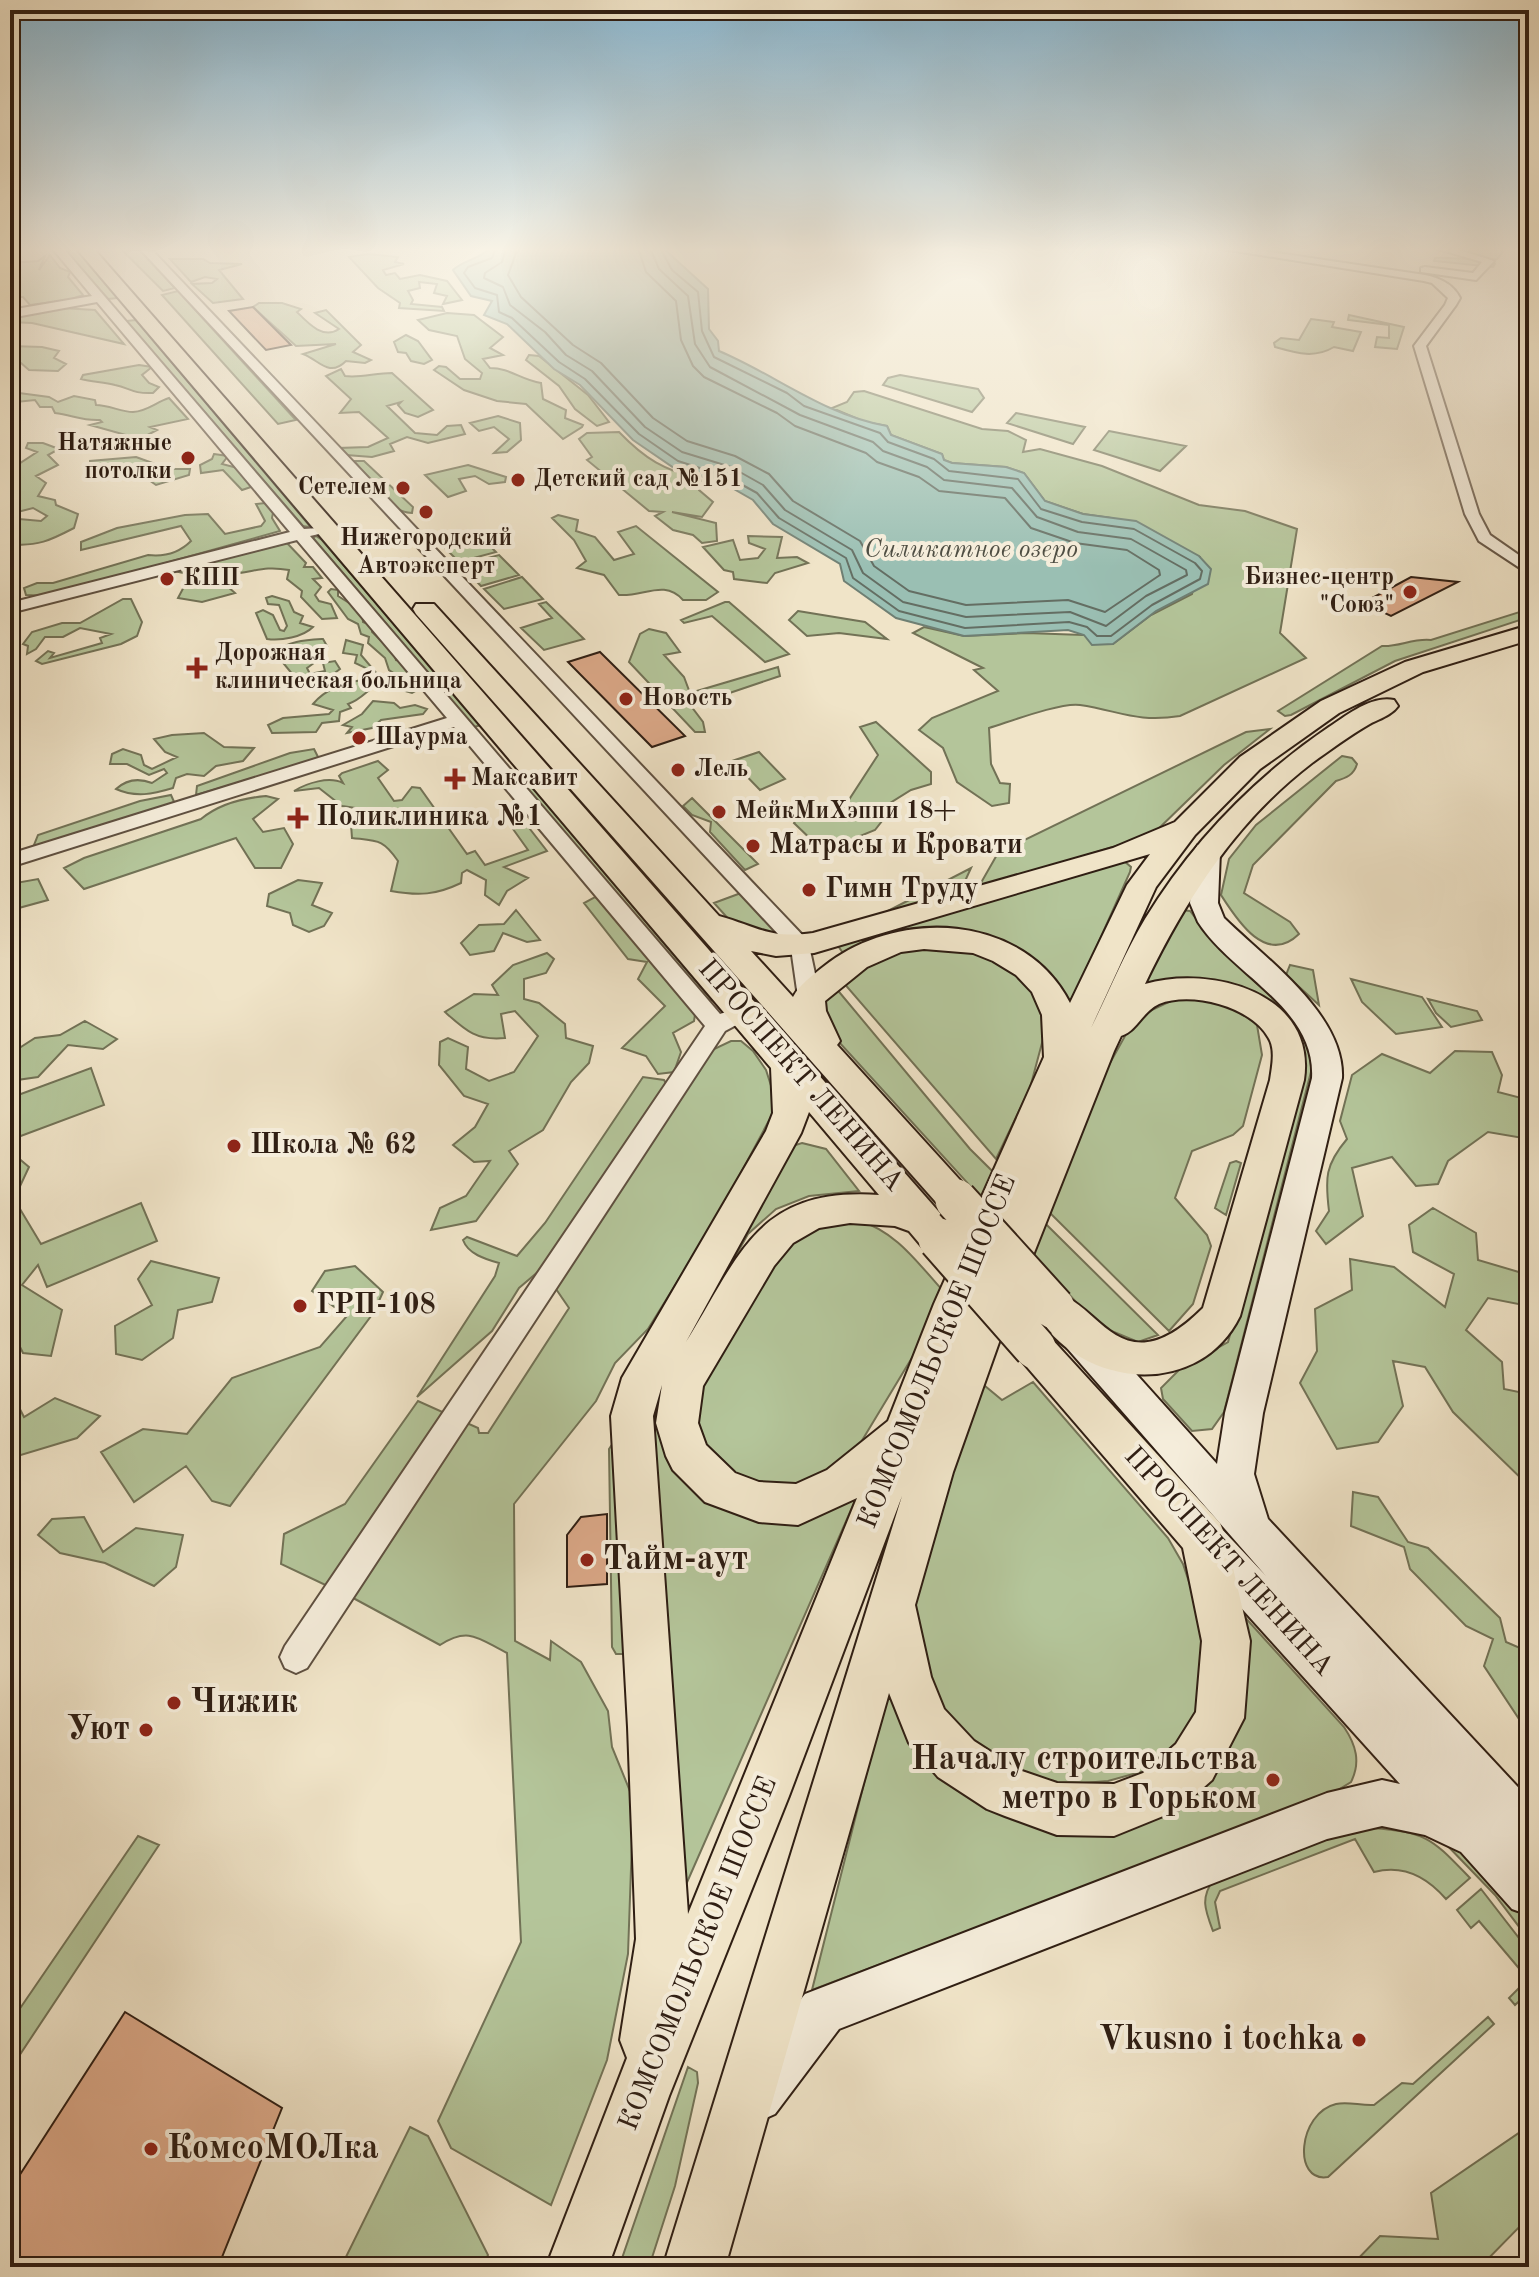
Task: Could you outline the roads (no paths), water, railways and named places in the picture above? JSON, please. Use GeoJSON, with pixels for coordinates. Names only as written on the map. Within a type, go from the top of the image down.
{"type":"FeatureCollection","features":[{"type":"Feature","properties":{"kind":"main road","name":"ПРОСПЕКТ ЛЕНИНА"},"geometry":{"type":"LineString","coordinates":[[170,354],[313,531],[731,1019],[809,1061]]}},
{"type":"Feature","properties":{"kind":"main road","name":"ПРОСПЕКТ ЛЕНИНА"},"geometry":{"type":"LineString","coordinates":[[200,354],[709,923],[809,1061],[819,1096],[939,1220],[1035,1348],[1204,1538],[1529,1892]]}},
{"type":"Feature","properties":{"kind":"main road","name":"КОМСОМОЛЬСКОЕ ШОССЕ"},"geometry":{"type":"LineString","coordinates":[[694,2267],[931,1472],[983,1331],[1097,1051],[1196,840],[1250,763],[1330,707],[1414,667],[1529,632]]}},
{"type":"Feature","properties":{"kind":"main road","name":"КОМСОМОЛЬСКОЕ ШОССЕ"},"geometry":{"type":"LineString","coordinates":[[577,2267],[640,2096],[764,1796],[902,1432],[1058,1063],[1142,885],[1322,742],[1357,720],[1412,692],[1529,653]]}},
{"type":"Feature","properties":{"kind":"main road"},"geometry":{"type":"LineString","coordinates":[[709,923],[749,942],[777,947],[801,946],[1123,855],[1196,840],[1204,903],[1212,922],[1309,1018],[1328,1058],[1323,1093],[1244,1413],[1235,1474],[1251,1530]]}},
{"type":"Feature","properties":{"kind":"main road"},"geometry":{"type":"LineString","coordinates":[[640,2096],[663,1939],[632,1416],[637,1391],[783,1133],[809,1061],[809,997],[831,976],[875,949],[909,939],[936,937],[991,948],[1018,962],[1046,988],[1058,1013],[1058,1063]]}},
{"type":"Feature","properties":{"kind":"main road"},"geometry":{"type":"LineString","coordinates":[[1066,1321],[1129,1359],[1158,1361],[1202,1338],[1220,1316],[1275,1126],[1291,1053],[1282,1031],[1267,1016],[1221,994],[1194,989],[1161,991],[1136,1002],[1097,1051]]}},
{"type":"Feature","properties":{"kind":"main road"},"geometry":{"type":"LineString","coordinates":[[902,1432],[842,1484],[798,1505],[759,1502],[720,1488],[688,1456],[677,1423],[683,1383],[760,1255],[780,1232],[811,1214],[850,1208],[897,1211],[939,1220]]}},
{"type":"Feature","properties":{"kind":"main road","name":"ПРОСПЕКТ ЛЕНИНА"},"geometry":{"type":"LineString","coordinates":[[939,1220],[1066,1321],[1251,1530],[1529,1833]]}},
{"type":"Feature","properties":{"kind":"main road"},"geometry":{"type":"LineString","coordinates":[[892,1603],[907,1677],[926,1726],[956,1759],[1005,1791],[1057,1809],[1114,1810],[1160,1792],[1194,1762],[1220,1718],[1226,1641],[1204,1538]]}},
{"type":"Feature","properties":{"kind":"main road"},"geometry":{"type":"LineString","coordinates":[[740,2118],[822,2011],[1327,1816],[1382,1803],[1429,1813],[1478,1836]]}},
{"type":"Feature","properties":{"kind":"street"},"geometry":{"type":"LineString","coordinates":[[151,354],[313,531],[459,720],[731,1019],[296,1657]]}},
{"type":"Feature","properties":{"kind":"street"},"geometry":{"type":"LineString","coordinates":[[245,354],[801,946],[809,997]]}},
{"type":"Feature","properties":{"kind":"street"},"geometry":{"type":"LineString","coordinates":[[1423,354],[1472,514],[1484,538],[1529,569]]}},
{"type":"Feature","properties":{"kind":"street"},"geometry":{"type":"LineString","coordinates":[[10,608],[313,531]]}},
{"type":"Feature","properties":{"kind":"street"},"geometry":{"type":"LineString","coordinates":[[10,861],[459,720]]}},
{"type":"Feature","properties":{"kind":"water","name":"Силикатное озеро"},"geometry":{"type":"Polygon","coordinates":[[[539,354],[726,354],[821,404],[864,421],[887,426],[891,435],[942,454],[944,460],[1006,467],[1024,473],[1045,501],[1083,514],[1136,521],[1199,556],[1211,569],[1208,584],[1156,611],[1113,644],[1092,645],[1084,635],[1068,630],[964,636],[896,618],[844,581],[840,564],[773,524],[753,500],[725,484],[674,468],[633,440],[580,385],[554,369],[539,354]]]}},
{"type":"Feature","properties":{"kind":"place","name":"Натяжные потолки"},"geometry":{"type":"Point","coordinates":[188,458]}},
{"type":"Feature","properties":{"kind":"place","name":"Детский сад №151"},"geometry":{"type":"Point","coordinates":[518,480]}},
{"type":"Feature","properties":{"kind":"place","name":"Сетелем"},"geometry":{"type":"Point","coordinates":[403,488]}},
{"type":"Feature","properties":{"kind":"place","name":"Нижегородский Автоэксперт"},"geometry":{"type":"Point","coordinates":[426,512]}},
{"type":"Feature","properties":{"kind":"place","name":"КПП"},"geometry":{"type":"Point","coordinates":[167,579]}},
{"type":"Feature","properties":{"kind":"place","name":"Бизнес-центр \"Союз\""},"geometry":{"type":"Point","coordinates":[1410,592]}},
{"type":"Feature","properties":{"kind":"place","name":"Дорожная клиническая больница"},"geometry":{"type":"Point","coordinates":[197,668]}},
{"type":"Feature","properties":{"kind":"place","name":"Новость"},"geometry":{"type":"Point","coordinates":[626,699]}},
{"type":"Feature","properties":{"kind":"place","name":"Шаурма"},"geometry":{"type":"Point","coordinates":[359,738]}},
{"type":"Feature","properties":{"kind":"place","name":"Лель"},"geometry":{"type":"Point","coordinates":[678,770]}},
{"type":"Feature","properties":{"kind":"place","name":"Максавит"},"geometry":{"type":"Point","coordinates":[455,779]}},
{"type":"Feature","properties":{"kind":"place","name":"МейкМиХэппи 18+"},"geometry":{"type":"Point","coordinates":[719,812]}},
{"type":"Feature","properties":{"kind":"place","name":"Поликлиника №1"},"geometry":{"type":"Point","coordinates":[298,818]}},
{"type":"Feature","properties":{"kind":"place","name":"Матрасы и Кровати"},"geometry":{"type":"Point","coordinates":[753,846]}},
{"type":"Feature","properties":{"kind":"place","name":"Гимн Труду"},"geometry":{"type":"Point","coordinates":[809,890]}},
{"type":"Feature","properties":{"kind":"place","name":"Школа № 62"},"geometry":{"type":"Point","coordinates":[234,1146]}},
{"type":"Feature","properties":{"kind":"place","name":"ГРП-108"},"geometry":{"type":"Point","coordinates":[300,1306]}},
{"type":"Feature","properties":{"kind":"place","name":"Тайм-аут"},"geometry":{"type":"Point","coordinates":[587,1560]}},
{"type":"Feature","properties":{"kind":"place","name":"Чижик"},"geometry":{"type":"Point","coordinates":[174,1703]}},
{"type":"Feature","properties":{"kind":"place","name":"Уют"},"geometry":{"type":"Point","coordinates":[146,1730]}},
{"type":"Feature","properties":{"kind":"place","name":"Началу строительства метро в Горьком"},"geometry":{"type":"Point","coordinates":[1273,1780]}},
{"type":"Feature","properties":{"kind":"place","name":"Vkusno i tochka"},"geometry":{"type":"Point","coordinates":[1359,2040]}},
{"type":"Feature","properties":{"kind":"place","name":"КомсоМОЛка"},"geometry":{"type":"Point","coordinates":[151,2149]}}]}
